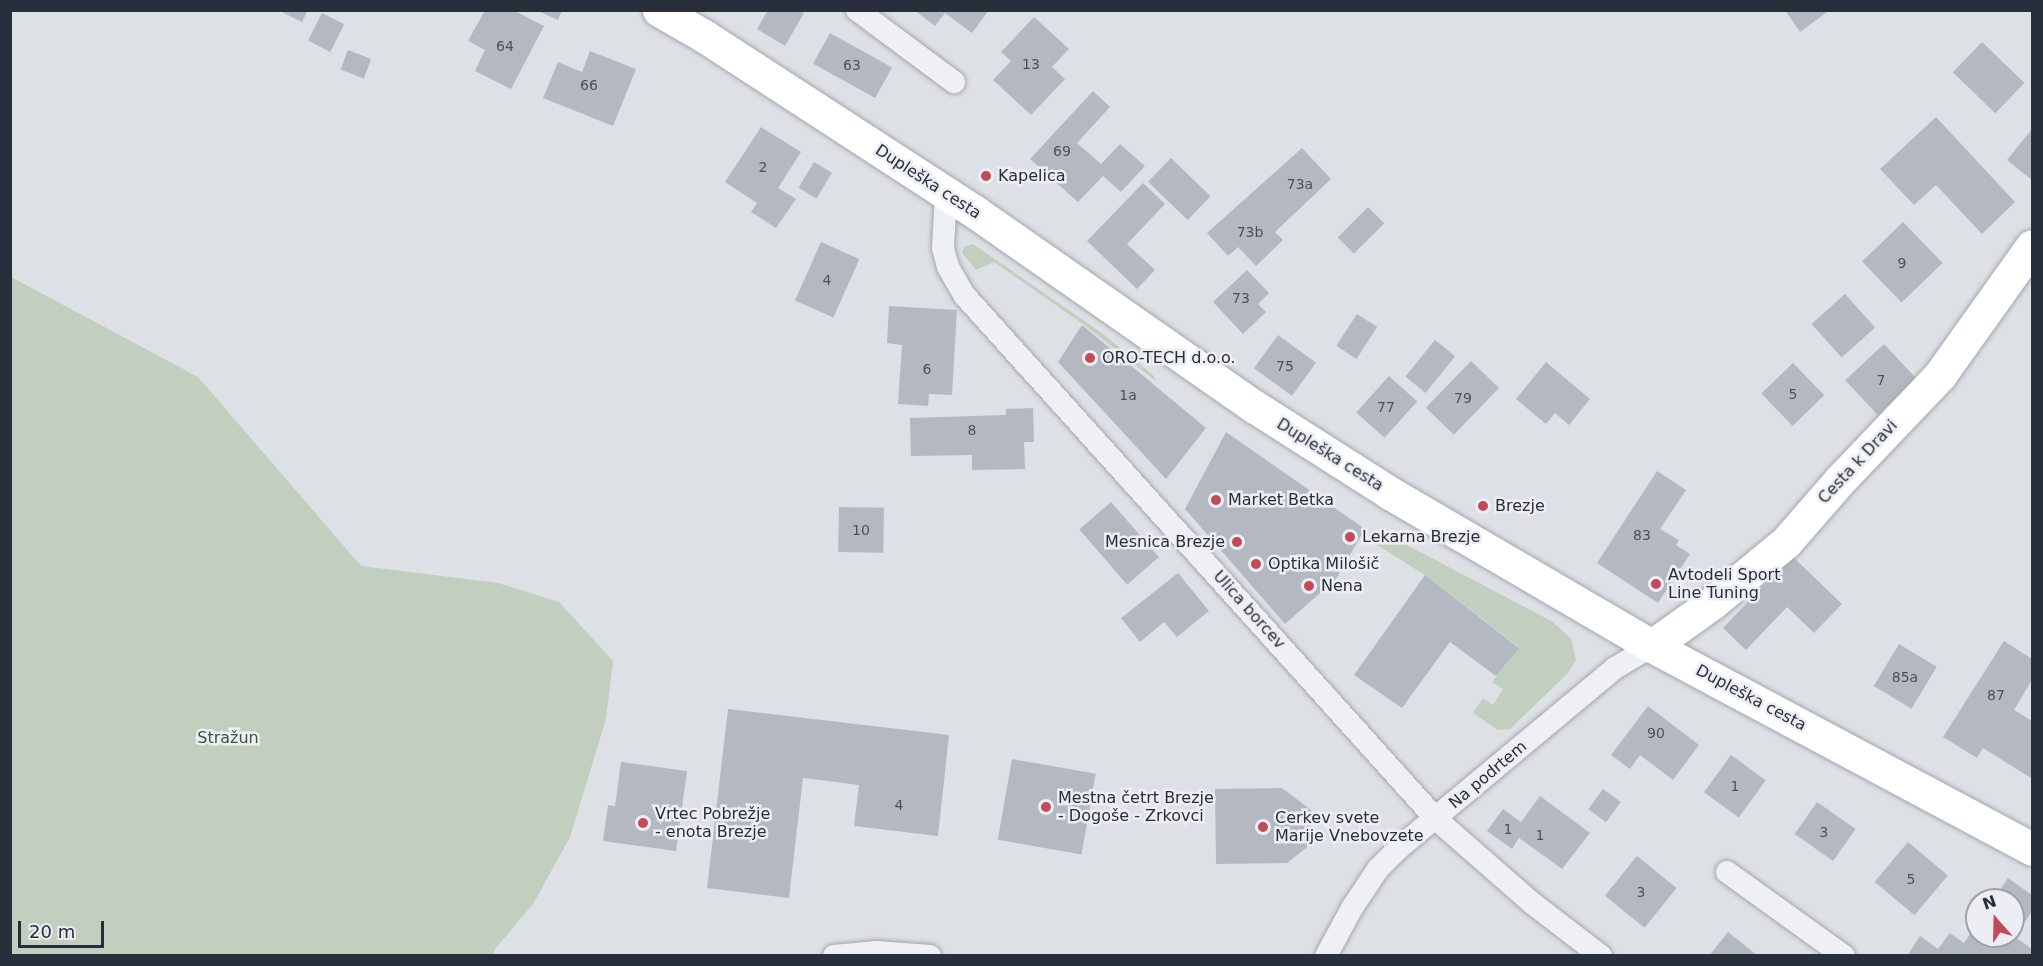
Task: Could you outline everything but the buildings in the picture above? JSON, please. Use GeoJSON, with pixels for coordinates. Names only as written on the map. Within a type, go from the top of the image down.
{"type":"FeatureCollection","features":[{"type":"Feature","properties":{"kind":"street","name":"Dupleška cesta"},"geometry":{"type":"LineString","coordinates":[[659,10],[704,36],[975,212],[1255,407],[1390,493],[1652,646],[2032,849]]}},
{"type":"Feature","properties":{"kind":"street"},"geometry":{"type":"LineString","coordinates":[[857,10],[954,82]]}},
{"type":"Feature","properties":{"kind":"street","name":"Ulica borcev"},"geometry":{"type":"LineString","coordinates":[[946,194],[943,248],[948,267],[965,297],[1436,819],[1532,903],[1601,956]]}},
{"type":"Feature","properties":{"kind":"street","name":"Cesta k Dravi"},"geometry":{"type":"LineString","coordinates":[[1652,646],[1712,603],[1785,542],[1841,479],[1940,375],[2032,246]]}},
{"type":"Feature","properties":{"kind":"street","name":"Na podrtem"},"geometry":{"type":"LineString","coordinates":[[1326,956],[1352,908],[1378,869],[1399,848],[1615,668],[1652,646]]}},
{"type":"Feature","properties":{"kind":"street"},"geometry":{"type":"LineString","coordinates":[[1727,872],[1844,956]]}},
{"type":"Feature","properties":{"kind":"street"},"geometry":{"type":"LineString","coordinates":[[834,956],[877,952],[930,956]]}},
{"type":"Feature","properties":{"kind":"green space"},"geometry":{"type":"Polygon","coordinates":[[[973,244],[1102,333],[1154,376],[1156,381],[1083,324],[994,262],[976,270],[962,253],[964,247],[973,244]]]}},
{"type":"Feature","properties":{"kind":"green space","name":"Stražun"},"geometry":{"type":"Polygon","coordinates":[[[11,277],[198,377],[361,566],[498,583],[559,602],[613,661],[606,719],[570,837],[533,904],[495,949],[493,955],[11,955],[11,277]]]}},
{"type":"Feature","properties":{"kind":"green space"},"geometry":{"type":"Polygon","coordinates":[[[1386,534],[1553,622],[1571,639],[1576,660],[1568,673],[1510,729],[1498,730],[1473,713],[1483,698],[1493,705],[1503,689],[1492,682],[1519,647],[1425,575],[1377,545],[1386,534]]]}},
{"type":"Feature","properties":{"kind":"place","name":"Kapelica"},"geometry":{"type":"Point","coordinates":[986,176]}},
{"type":"Feature","properties":{"kind":"place","name":"ORO-TECH d.o.o."},"geometry":{"type":"Point","coordinates":[1090,358]}},
{"type":"Feature","properties":{"kind":"place","name":"Market Betka"},"geometry":{"type":"Point","coordinates":[1216,500]}},
{"type":"Feature","properties":{"kind":"place","name":"Brezje"},"geometry":{"type":"Point","coordinates":[1483,506]}},
{"type":"Feature","properties":{"kind":"place","name":"Lekarna Brezje"},"geometry":{"type":"Point","coordinates":[1350,537]}},
{"type":"Feature","properties":{"kind":"place","name":"Mesnica Brezje"},"geometry":{"type":"Point","coordinates":[1237,542]}},
{"type":"Feature","properties":{"kind":"place","name":"Optika Milošič"},"geometry":{"type":"Point","coordinates":[1256,564]}},
{"type":"Feature","properties":{"kind":"place","name":"Avtodeli Sport Line Tuning"},"geometry":{"type":"Point","coordinates":[1656,584]}},
{"type":"Feature","properties":{"kind":"place","name":"Nena"},"geometry":{"type":"Point","coordinates":[1309,586]}},
{"type":"Feature","properties":{"kind":"place","name":"Mestna četrt Brezje - Dogoše - Zrkovci"},"geometry":{"type":"Point","coordinates":[1046,807]}},
{"type":"Feature","properties":{"kind":"place","name":"Vrtec Pobrežje - enota Brezje"},"geometry":{"type":"Point","coordinates":[643,823]}},
{"type":"Feature","properties":{"kind":"place","name":"Cerkev svete Marije Vnebovzete"},"geometry":{"type":"Point","coordinates":[1263,827]}}]}
